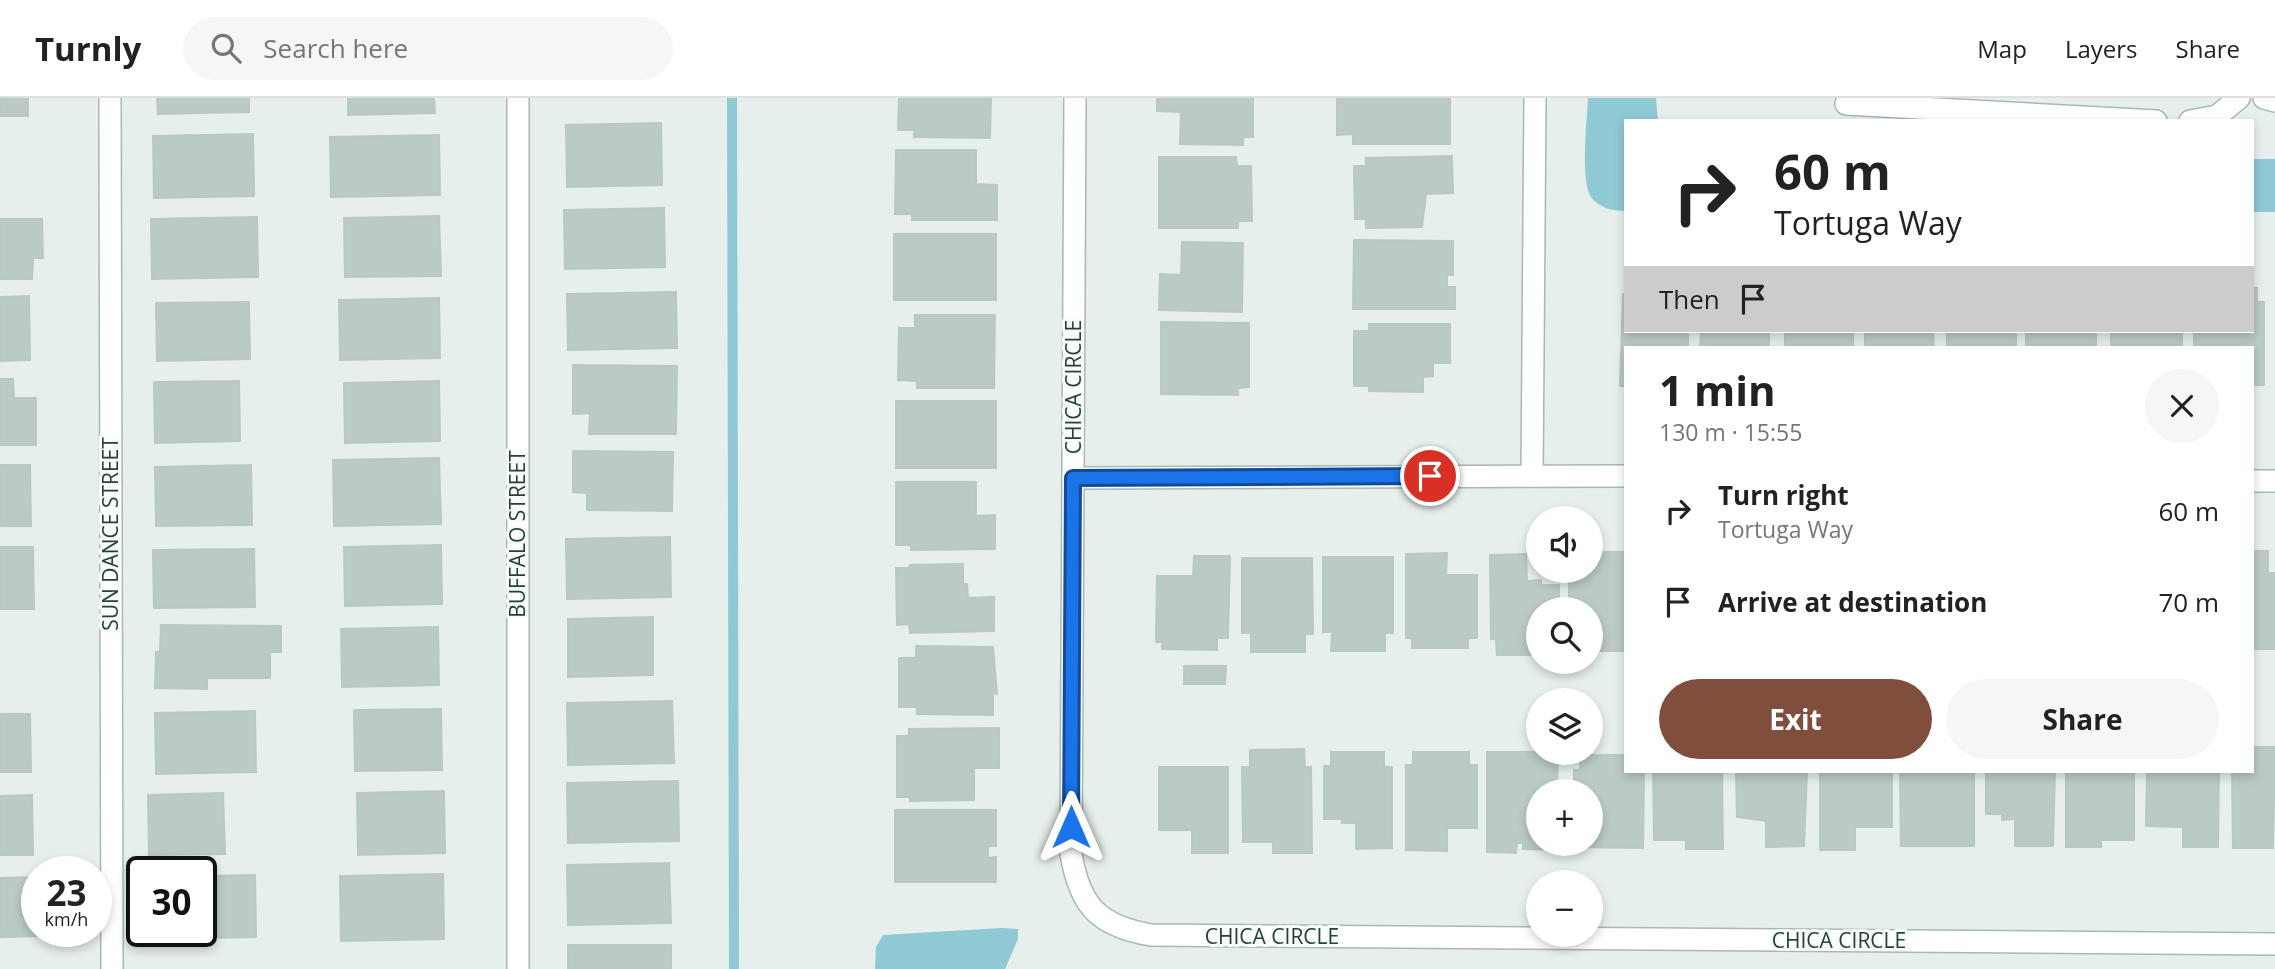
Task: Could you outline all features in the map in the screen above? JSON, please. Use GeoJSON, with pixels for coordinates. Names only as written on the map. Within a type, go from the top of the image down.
{"type":"FeatureCollection","features":[{"type":"Feature","properties":{"kind":"street","name":"SUN DANCE STREET"},"geometry":{"type":"LineString","coordinates":[[110,98],[111,969]]}},
{"type":"Feature","properties":{"kind":"street","name":"BUFFALO STREET"},"geometry":{"type":"LineString","coordinates":[[518,98],[518,969]]}},
{"type":"Feature","properties":{"kind":"street","name":"CHICA CIRCLE"},"geometry":{"type":"LineString","coordinates":[[1075,98],[1071,854],[1084,900],[1100,917],[1124,930],[1152,935],[2275,944]]}},
{"type":"Feature","properties":{"kind":"street"},"geometry":{"type":"LineString","coordinates":[[1532,476],[1535,98]]}},
{"type":"Feature","properties":{"kind":"street"},"geometry":{"type":"LineString","coordinates":[[2201,119],[2217,116],[2239,98]]}},
{"type":"Feature","properties":{"kind":"street"},"geometry":{"type":"LineString","coordinates":[[2264,98],[2275,101]]}},
{"type":"Feature","properties":{"kind":"street"},"geometry":{"type":"LineString","coordinates":[[1846,104],[2120,119]]}},
{"type":"Feature","properties":{"kind":"street"},"geometry":{"type":"LineString","coordinates":[[1073,478],[1624,476]]}},
{"type":"Feature","properties":{"kind":"street"},"geometry":{"type":"LineString","coordinates":[[2254,481],[2275,481]]}},
{"type":"Feature","properties":{"kind":"water"},"geometry":{"type":"Polygon","coordinates":[[[1588,98],[1656,98],[1658,119],[1624,119],[1624,211],[1602,206],[1591,197],[1586,177],[1588,98]]]}},
{"type":"Feature","properties":{"kind":"water"},"geometry":{"type":"Polygon","coordinates":[[[2254,159],[2275,159],[2275,212],[2254,212],[2254,159]]]}},
{"type":"Feature","properties":{"kind":"water"},"geometry":{"type":"Polygon","coordinates":[[[1018,929],[1018,939],[1005,969],[875,969],[876,947],[883,935],[1018,929]]]}},
{"type":"Feature","properties":{"kind":"building"},"geometry":{"type":"Polygon","coordinates":[[[0,98],[28,98],[28,116],[0,116],[0,98]]]}},
{"type":"Feature","properties":{"kind":"building"},"geometry":{"type":"Polygon","coordinates":[[[157,98],[249,98],[249,112],[158,114],[157,98]]]}},
{"type":"Feature","properties":{"kind":"building"},"geometry":{"type":"Polygon","coordinates":[[[348,98],[434,98],[435,113],[348,115],[348,98]]]}},
{"type":"Feature","properties":{"kind":"building"},"geometry":{"type":"Polygon","coordinates":[[[899,98],[991,98],[990,138],[914,137],[914,130],[898,130],[899,98]]]}},
{"type":"Feature","properties":{"kind":"building"},"geometry":{"type":"Polygon","coordinates":[[[1157,98],[1253,98],[1253,137],[1243,137],[1243,145],[1180,144],[1181,112],[1157,111],[1157,98]]]}},
{"type":"Feature","properties":{"kind":"building"},"geometry":{"type":"Polygon","coordinates":[[[1337,98],[1450,98],[1450,144],[1353,144],[1353,134],[1337,135],[1337,98]]]}},
{"type":"Feature","properties":{"kind":"building"},"geometry":{"type":"Polygon","coordinates":[[[661,123],[662,185],[567,187],[566,125],[661,123]]]}},
{"type":"Feature","properties":{"kind":"building"},"geometry":{"type":"Polygon","coordinates":[[[253,134],[254,196],[154,198],[153,136],[253,134]]]}},
{"type":"Feature","properties":{"kind":"building"},"geometry":{"type":"Polygon","coordinates":[[[439,135],[440,195],[331,197],[330,137],[439,135]]]}},
{"type":"Feature","properties":{"kind":"building"},"geometry":{"type":"Polygon","coordinates":[[[896,150],[976,150],[976,184],[997,185],[997,220],[912,220],[912,214],[895,214],[896,150]]]}},
{"type":"Feature","properties":{"kind":"building"},"geometry":{"type":"Polygon","coordinates":[[[1452,156],[1453,193],[1426,194],[1422,227],[1366,228],[1366,219],[1355,219],[1354,166],[1366,166],[1366,158],[1452,156]]]}},
{"type":"Feature","properties":{"kind":"building"},"geometry":{"type":"Polygon","coordinates":[[[1159,157],[1236,157],[1237,166],[1251,166],[1252,221],[1238,221],[1238,228],[1159,228],[1159,157]]]}},
{"type":"Feature","properties":{"kind":"building"},"geometry":{"type":"Polygon","coordinates":[[[664,208],[665,267],[565,269],[564,210],[664,208]]]}},
{"type":"Feature","properties":{"kind":"building"},"geometry":{"type":"Polygon","coordinates":[[[439,216],[441,276],[345,277],[344,218],[439,216]]]}},
{"type":"Feature","properties":{"kind":"building"},"geometry":{"type":"Polygon","coordinates":[[[257,217],[258,277],[152,279],[151,219],[257,217]]]}},
{"type":"Feature","properties":{"kind":"building"},"geometry":{"type":"Polygon","coordinates":[[[0,219],[42,219],[43,258],[33,258],[32,279],[0,279],[0,219]]]}},
{"type":"Feature","properties":{"kind":"building"},"geometry":{"type":"Polygon","coordinates":[[[894,234],[996,234],[996,300],[894,300],[894,234]]]}},
{"type":"Feature","properties":{"kind":"building"},"geometry":{"type":"Polygon","coordinates":[[[1354,240],[1453,241],[1453,275],[1447,275],[1447,287],[1455,287],[1455,309],[1353,309],[1354,240]]]}},
{"type":"Feature","properties":{"kind":"building"},"geometry":{"type":"Polygon","coordinates":[[[1182,242],[1243,243],[1242,312],[1159,310],[1160,274],[1181,275],[1182,242]]]}},
{"type":"Feature","properties":{"kind":"building"},"geometry":{"type":"Polygon","coordinates":[[[2254,288],[2257,288],[2257,302],[2264,302],[2264,385],[2254,385],[2254,346],[2194,346],[2194,333],[2254,333],[2254,288]]]}},
{"type":"Feature","properties":{"kind":"building"},"geometry":{"type":"Polygon","coordinates":[[[676,292],[677,348],[568,350],[567,294],[676,292]]]}},
{"type":"Feature","properties":{"kind":"building"},"geometry":{"type":"Polygon","coordinates":[[[1624,294],[1624,333],[1688,333],[1688,346],[1624,346],[1624,386],[1620,386],[1624,294]]]}},
{"type":"Feature","properties":{"kind":"building"},"geometry":{"type":"Polygon","coordinates":[[[29,296],[30,360],[0,361],[0,297],[29,296]]]}},
{"type":"Feature","properties":{"kind":"building"},"geometry":{"type":"Polygon","coordinates":[[[439,298],[440,358],[340,360],[339,300],[439,298]]]}},
{"type":"Feature","properties":{"kind":"building"},"geometry":{"type":"Polygon","coordinates":[[[249,302],[250,359],[157,361],[156,303],[249,302]]]}},
{"type":"Feature","properties":{"kind":"building"},"geometry":{"type":"Polygon","coordinates":[[[915,315],[995,315],[994,388],[917,388],[917,381],[898,380],[899,328],[915,328],[915,315]]]}},
{"type":"Feature","properties":{"kind":"building"},"geometry":{"type":"Polygon","coordinates":[[[1161,322],[1249,323],[1249,387],[1238,388],[1238,395],[1161,394],[1161,322]]]}},
{"type":"Feature","properties":{"kind":"building"},"geometry":{"type":"Polygon","coordinates":[[[1369,324],[1450,324],[1450,363],[1433,363],[1433,376],[1423,377],[1423,392],[1369,391],[1369,386],[1354,386],[1354,331],[1369,331],[1369,324]]]}},
{"type":"Feature","properties":{"kind":"building"},"geometry":{"type":"Polygon","coordinates":[[[1701,333],[1769,333],[1769,346],[1700,346],[1701,333]]]}},
{"type":"Feature","properties":{"kind":"building"},"geometry":{"type":"Polygon","coordinates":[[[1785,333],[1853,333],[1853,346],[1785,346],[1785,333]]]}},
{"type":"Feature","properties":{"kind":"building"},"geometry":{"type":"Polygon","coordinates":[[[1865,333],[1933,333],[1934,346],[1865,346],[1865,333]]]}},
{"type":"Feature","properties":{"kind":"building"},"geometry":{"type":"Polygon","coordinates":[[[1947,333],[2016,333],[2016,346],[1947,346],[1947,333]]]}},
{"type":"Feature","properties":{"kind":"building"},"geometry":{"type":"Polygon","coordinates":[[[2026,333],[2096,333],[2096,346],[2026,346],[2026,333]]]}},
{"type":"Feature","properties":{"kind":"building"},"geometry":{"type":"Polygon","coordinates":[[[2111,333],[2182,333],[2182,346],[2111,346],[2111,333]]]}},
{"type":"Feature","properties":{"kind":"building"},"geometry":{"type":"Polygon","coordinates":[[[573,365],[677,366],[676,434],[589,434],[590,413],[573,414],[573,365]]]}},
{"type":"Feature","properties":{"kind":"building"},"geometry":{"type":"Polygon","coordinates":[[[0,379],[13,379],[14,398],[36,398],[36,445],[0,445],[0,379]]]}},
{"type":"Feature","properties":{"kind":"building"},"geometry":{"type":"Polygon","coordinates":[[[239,381],[240,441],[155,443],[154,382],[239,381]]]}},
{"type":"Feature","properties":{"kind":"building"},"geometry":{"type":"Polygon","coordinates":[[[439,381],[440,441],[345,443],[344,383],[439,381]]]}},
{"type":"Feature","properties":{"kind":"building"},"geometry":{"type":"Polygon","coordinates":[[[896,401],[996,401],[996,468],[896,468],[896,401]]]}},
{"type":"Feature","properties":{"kind":"building"},"geometry":{"type":"Polygon","coordinates":[[[573,451],[673,452],[672,511],[587,510],[587,493],[573,492],[573,451]]]}},
{"type":"Feature","properties":{"kind":"building"},"geometry":{"type":"Polygon","coordinates":[[[439,458],[441,524],[334,526],[333,460],[439,458]]]}},
{"type":"Feature","properties":{"kind":"building"},"geometry":{"type":"Polygon","coordinates":[[[0,465],[30,465],[31,526],[0,526],[0,465]]]}},
{"type":"Feature","properties":{"kind":"building"},"geometry":{"type":"Polygon","coordinates":[[[251,465],[252,525],[156,526],[155,467],[251,465]]]}},
{"type":"Feature","properties":{"kind":"building"},"geometry":{"type":"Polygon","coordinates":[[[896,482],[976,482],[976,516],[995,515],[995,549],[911,550],[911,545],[896,545],[896,482]]]}},
{"type":"Feature","properties":{"kind":"building"},"geometry":{"type":"Polygon","coordinates":[[[670,537],[671,597],[567,599],[566,539],[670,537]]]}},
{"type":"Feature","properties":{"kind":"building"},"geometry":{"type":"Polygon","coordinates":[[[441,545],[442,604],[345,606],[344,547],[441,545]]]}},
{"type":"Feature","properties":{"kind":"building"},"geometry":{"type":"Polygon","coordinates":[[[0,547],[33,547],[34,609],[0,609],[0,547]]]}},
{"type":"Feature","properties":{"kind":"building"},"geometry":{"type":"Polygon","coordinates":[[[254,549],[255,607],[154,608],[153,550],[254,549]]]}},
{"type":"Feature","properties":{"kind":"building"},"geometry":{"type":"Polygon","coordinates":[[[2254,551],[2268,551],[2268,573],[2275,573],[2275,649],[2254,649],[2254,551]]]}},
{"type":"Feature","properties":{"kind":"building"},"geometry":{"type":"Polygon","coordinates":[[[1603,552],[1624,552],[1624,651],[1603,651],[1603,597],[1569,597],[1569,583],[1603,583],[1603,552]]]}},
{"type":"Feature","properties":{"kind":"building"},"geometry":{"type":"Polygon","coordinates":[[[1447,553],[1446,575],[1477,575],[1477,638],[1468,638],[1468,648],[1412,648],[1412,638],[1406,638],[1406,554],[1447,553]]]}},
{"type":"Feature","properties":{"kind":"building"},"geometry":{"type":"Polygon","coordinates":[[[1526,554],[1526,583],[1559,585],[1559,597],[1526,597],[1526,655],[1497,655],[1496,639],[1491,639],[1490,555],[1526,554]]]}},
{"type":"Feature","properties":{"kind":"building"},"geometry":{"type":"Polygon","coordinates":[[[1194,556],[1230,556],[1228,638],[1217,638],[1217,650],[1162,649],[1162,642],[1156,642],[1157,576],[1193,576],[1194,556]]]}},
{"type":"Feature","properties":{"kind":"building"},"geometry":{"type":"Polygon","coordinates":[[[1323,557],[1393,557],[1393,633],[1385,633],[1385,651],[1331,651],[1332,632],[1323,632],[1323,557]]]}},
{"type":"Feature","properties":{"kind":"building"},"geometry":{"type":"Polygon","coordinates":[[[1242,558],[1312,558],[1313,634],[1305,634],[1305,652],[1251,652],[1251,633],[1242,633],[1242,558]]]}},
{"type":"Feature","properties":{"kind":"building"},"geometry":{"type":"Polygon","coordinates":[[[963,564],[963,584],[967,584],[968,598],[994,597],[994,631],[910,633],[909,624],[897,625],[896,568],[909,568],[910,565],[963,564]]]}},
{"type":"Feature","properties":{"kind":"building"},"geometry":{"type":"Polygon","coordinates":[[[653,617],[653,675],[568,677],[568,619],[653,617]]]}},
{"type":"Feature","properties":{"kind":"building"},"geometry":{"type":"Polygon","coordinates":[[[161,625],[281,626],[281,652],[270,652],[270,678],[207,678],[207,689],[155,688],[156,652],[160,652],[161,625]]]}},
{"type":"Feature","properties":{"kind":"building"},"geometry":{"type":"Polygon","coordinates":[[[438,627],[439,685],[342,687],[341,629],[438,627]]]}},
{"type":"Feature","properties":{"kind":"building"},"geometry":{"type":"Polygon","coordinates":[[[916,646],[993,647],[997,694],[993,693],[993,715],[917,714],[917,707],[899,707],[899,658],[916,658],[916,646]]]}},
{"type":"Feature","properties":{"kind":"building"},"geometry":{"type":"Polygon","coordinates":[[[1184,666],[1226,666],[1225,684],[1184,684],[1184,666]]]}},
{"type":"Feature","properties":{"kind":"building"},"geometry":{"type":"Polygon","coordinates":[[[672,701],[674,763],[568,765],[567,703],[672,701]]]}},
{"type":"Feature","properties":{"kind":"building"},"geometry":{"type":"Polygon","coordinates":[[[441,709],[442,770],[355,771],[354,710],[441,709]]]}},
{"type":"Feature","properties":{"kind":"building"},"geometry":{"type":"Polygon","coordinates":[[[255,711],[256,772],[156,774],[155,713],[255,711]]]}},
{"type":"Feature","properties":{"kind":"building"},"geometry":{"type":"Polygon","coordinates":[[[0,714],[30,714],[31,772],[0,772],[0,714]]]}},
{"type":"Feature","properties":{"kind":"building"},"geometry":{"type":"Polygon","coordinates":[[[999,728],[999,768],[974,768],[974,800],[910,801],[910,797],[897,797],[897,736],[909,736],[909,729],[999,728]]]}},
{"type":"Feature","properties":{"kind":"building"},"geometry":{"type":"Polygon","coordinates":[[[2254,747],[2275,747],[2273,848],[2233,848],[2232,773],[2254,773],[2254,747]]]}},
{"type":"Feature","properties":{"kind":"building"},"geometry":{"type":"Polygon","coordinates":[[[1304,749],[1305,767],[1311,767],[1312,853],[1273,853],[1273,842],[1243,842],[1242,767],[1250,767],[1250,750],[1304,749]]]}},
{"type":"Feature","properties":{"kind":"building"},"geometry":{"type":"Polygon","coordinates":[[[1331,752],[1384,752],[1384,767],[1392,767],[1392,848],[1356,849],[1356,823],[1342,823],[1342,819],[1324,819],[1324,766],[1331,766],[1331,752]]]}},
{"type":"Feature","properties":{"kind":"building"},"geometry":{"type":"Polygon","coordinates":[[[1413,752],[1469,752],[1469,765],[1477,765],[1477,828],[1447,828],[1447,851],[1406,850],[1406,765],[1413,765],[1413,752]]]}},
{"type":"Feature","properties":{"kind":"building"},"geometry":{"type":"Polygon","coordinates":[[[1487,752],[1526,752],[1526,765],[1558,765],[1557,779],[1526,779],[1526,849],[1523,849],[1523,843],[1517,843],[1516,853],[1487,852],[1487,752]]]}},
{"type":"Feature","properties":{"kind":"building"},"geometry":{"type":"Polygon","coordinates":[[[1603,755],[1624,755],[1624,773],[1644,773],[1643,848],[1603,847],[1603,779],[1574,779],[1574,770],[1580,770],[1580,765],[1603,765],[1603,755]]]}},
{"type":"Feature","properties":{"kind":"building"},"geometry":{"type":"Polygon","coordinates":[[[1159,767],[1228,767],[1228,853],[1192,853],[1192,830],[1159,830],[1159,767]]]}},
{"type":"Feature","properties":{"kind":"building"},"geometry":{"type":"Polygon","coordinates":[[[1653,773],[1722,773],[1723,849],[1686,849],[1686,840],[1654,840],[1653,773]]]}},
{"type":"Feature","properties":{"kind":"building"},"geometry":{"type":"Polygon","coordinates":[[[1736,773],[1807,773],[1804,846],[1766,847],[1766,821],[1737,817],[1736,773]]]}},
{"type":"Feature","properties":{"kind":"building"},"geometry":{"type":"Polygon","coordinates":[[[1820,773],[1892,773],[1892,827],[1855,827],[1855,850],[1820,850],[1820,773]]]}},
{"type":"Feature","properties":{"kind":"building"},"geometry":{"type":"Polygon","coordinates":[[[1900,773],[1974,773],[1974,846],[1901,846],[1900,773]]]}},
{"type":"Feature","properties":{"kind":"building"},"geometry":{"type":"Polygon","coordinates":[[[1986,773],[2055,773],[2053,846],[2015,846],[2015,819],[2002,820],[2002,814],[1986,814],[1986,773]]]}},
{"type":"Feature","properties":{"kind":"building"},"geometry":{"type":"Polygon","coordinates":[[[2066,773],[2134,773],[2134,840],[2101,840],[2101,847],[2066,847],[2066,773]]]}},
{"type":"Feature","properties":{"kind":"building"},"geometry":{"type":"Polygon","coordinates":[[[2147,773],[2219,773],[2218,847],[2183,847],[2183,827],[2146,826],[2147,773]]]}},
{"type":"Feature","properties":{"kind":"building"},"geometry":{"type":"Polygon","coordinates":[[[678,781],[679,841],[568,843],[567,783],[678,781]]]}},
{"type":"Feature","properties":{"kind":"building"},"geometry":{"type":"Polygon","coordinates":[[[444,791],[445,853],[358,855],[357,793],[444,791]]]}},
{"type":"Feature","properties":{"kind":"building"},"geometry":{"type":"Polygon","coordinates":[[[223,793],[225,854],[149,855],[148,795],[223,793]]]}},
{"type":"Feature","properties":{"kind":"building"},"geometry":{"type":"Polygon","coordinates":[[[32,795],[33,855],[0,855],[0,796],[32,795]]]}},
{"type":"Feature","properties":{"kind":"building"},"geometry":{"type":"Polygon","coordinates":[[[895,810],[996,810],[996,846],[988,846],[988,858],[996,857],[996,882],[895,882],[895,810]]]}},
{"type":"Feature","properties":{"kind":"building"},"geometry":{"type":"Polygon","coordinates":[[[669,863],[671,923],[568,925],[567,865],[669,863]]]}},
{"type":"Feature","properties":{"kind":"building"},"geometry":{"type":"Polygon","coordinates":[[[443,874],[444,939],[341,941],[340,876],[443,874]]]}},
{"type":"Feature","properties":{"kind":"building"},"geometry":{"type":"Polygon","coordinates":[[[255,875],[256,937],[217,938],[217,876],[255,875]]]}},
{"type":"Feature","properties":{"kind":"building"},"geometry":{"type":"Polygon","coordinates":[[[21,877],[21,936],[0,937],[0,878],[21,877]]]}},
{"type":"Feature","properties":{"kind":"building"},"geometry":{"type":"Polygon","coordinates":[[[568,945],[671,945],[671,969],[568,969],[568,945]]]}},
{"type":"Feature","properties":{"kind":"waterway"},"geometry":{"type":"LineString","coordinates":[[732,98],[734,969]]}},
{"type":"Feature","properties":{"kind":"route"},"geometry":{"type":"LineString","coordinates":[[1071,827],[1073,478],[1430,476]]}}]}
